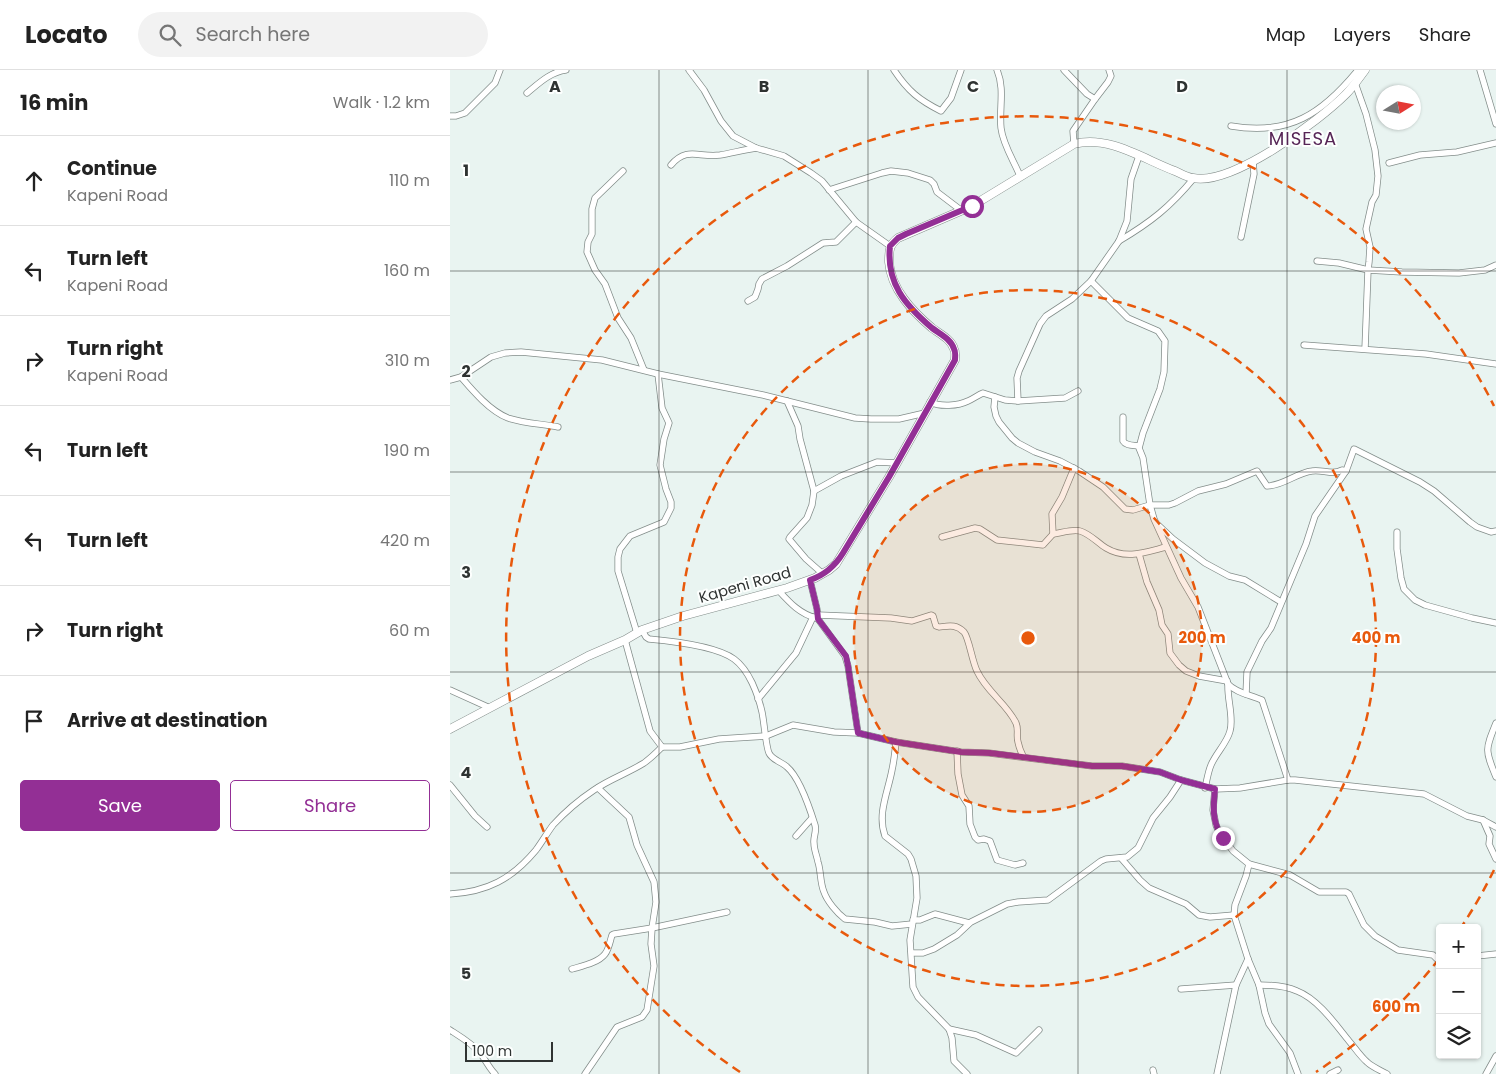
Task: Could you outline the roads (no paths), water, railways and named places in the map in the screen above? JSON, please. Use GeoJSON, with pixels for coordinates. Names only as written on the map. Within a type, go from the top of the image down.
{"type":"FeatureCollection","features":[{"type":"Feature","properties":{"kind":"main road"},"geometry":{"type":"LineString","coordinates":[[890,246],[898,238],[906,234],[972,206],[1074,144],[1099,142],[1194,178],[1211,177],[1220,174],[1253,161],[1302,132],[1346,94],[1365,70]]}},
{"type":"Feature","properties":{"kind":"main road","name":"Kapeni Road"},"geometry":{"type":"LineString","coordinates":[[450,729],[639,631],[675,618],[779,591],[823,574],[836,564],[955,360],[955,350],[950,342],[924,320],[894,284],[890,273],[890,246]]}},
{"type":"Feature","properties":{"kind":"street"},"geometry":{"type":"LineString","coordinates":[[450,116],[465,113],[495,83],[500,70]]}},
{"type":"Feature","properties":{"kind":"street"},"geometry":{"type":"LineString","coordinates":[[527,93],[546,78],[566,70]]}},
{"type":"Feature","properties":{"kind":"street"},"geometry":{"type":"LineString","coordinates":[[689,70],[704,90],[730,133],[738,140],[756,148],[794,161],[822,181],[856,222],[890,246]]}},
{"type":"Feature","properties":{"kind":"street"},"geometry":{"type":"LineString","coordinates":[[894,70],[900,79],[921,100],[941,111],[951,98],[961,70]]}},
{"type":"Feature","properties":{"kind":"street"},"geometry":{"type":"LineString","coordinates":[[997,70],[1002,90],[1003,136],[1020,176]]}},
{"type":"Feature","properties":{"kind":"street"},"geometry":{"type":"LineString","coordinates":[[1064,70],[1087,94],[1095,99]]}},
{"type":"Feature","properties":{"kind":"street"},"geometry":{"type":"LineString","coordinates":[[1074,144],[1074,131],[1108,82],[1109,70]]}},
{"type":"Feature","properties":{"kind":"street"},"geometry":{"type":"LineString","coordinates":[[1231,126],[1264,128],[1303,118],[1322,107],[1358,70]]}},
{"type":"Feature","properties":{"kind":"street"},"geometry":{"type":"LineString","coordinates":[[1480,70],[1496,124]]}},
{"type":"Feature","properties":{"kind":"street"},"geometry":{"type":"LineString","coordinates":[[1355,83],[1366,114],[1375,150],[1378,176],[1377,189],[1366,229],[1370,247],[1366,349]]}},
{"type":"Feature","properties":{"kind":"street"},"geometry":{"type":"LineString","coordinates":[[1389,163],[1420,155],[1457,152],[1496,143]]}},
{"type":"Feature","properties":{"kind":"street"},"geometry":{"type":"LineString","coordinates":[[671,164],[676,158],[685,154],[718,155],[756,148]]}},
{"type":"Feature","properties":{"kind":"street"},"geometry":{"type":"LineString","coordinates":[[1018,401],[1017,378],[1019,371],[1040,324],[1046,316],[1072,299],[1092,281],[1119,241],[1127,221],[1131,179],[1139,156]]}},
{"type":"Feature","properties":{"kind":"street"},"geometry":{"type":"LineString","coordinates":[[1241,237],[1254,179],[1253,161]]}},
{"type":"Feature","properties":{"kind":"street"},"geometry":{"type":"LineString","coordinates":[[623,171],[595,198],[592,209],[592,234],[588,242],[587,252],[595,270],[605,284],[613,308],[631,338],[644,370]]}},
{"type":"Feature","properties":{"kind":"street"},"geometry":{"type":"LineString","coordinates":[[829,190],[882,173],[898,171],[930,180],[937,192],[962,211]]}},
{"type":"Feature","properties":{"kind":"street"},"geometry":{"type":"LineString","coordinates":[[1119,241],[1153,220],[1182,193],[1194,178]]}},
{"type":"Feature","properties":{"kind":"street"},"geometry":{"type":"LineString","coordinates":[[748,301],[755,297],[762,279],[787,266],[823,243],[836,242],[856,222]]}},
{"type":"Feature","properties":{"kind":"street"},"geometry":{"type":"LineString","coordinates":[[1317,261],[1340,263],[1368,270],[1402,272],[1459,273],[1485,270],[1496,265]]}},
{"type":"Feature","properties":{"kind":"street"},"geometry":{"type":"LineString","coordinates":[[1092,281],[1128,318],[1158,331],[1165,341],[1164,372],[1160,389],[1139,446],[1143,458],[1154,519],[1181,578],[1198,607],[1227,683],[1232,724],[1231,730],[1211,763],[1206,788]]}},
{"type":"Feature","properties":{"kind":"street"},"geometry":{"type":"LineString","coordinates":[[1304,345],[1426,354],[1496,364]]}},
{"type":"Feature","properties":{"kind":"street"},"geometry":{"type":"LineString","coordinates":[[450,380],[461,377],[491,358],[513,352],[602,360],[855,418],[899,420],[925,413]]}},
{"type":"Feature","properties":{"kind":"street"},"geometry":{"type":"LineString","coordinates":[[658,374],[662,408],[670,423],[664,439],[660,465],[672,506],[664,522],[630,536],[618,557],[618,571],[639,631],[649,638],[680,642],[710,649],[733,658],[743,668],[750,679],[762,711],[768,752],[776,760],[787,766],[797,780],[816,828],[813,842],[824,893],[841,917],[892,926],[913,922],[935,914],[969,923]]}},
{"type":"Feature","properties":{"kind":"street"},"geometry":{"type":"LineString","coordinates":[[461,377],[484,402],[506,417],[558,427]]}},
{"type":"Feature","properties":{"kind":"street"},"geometry":{"type":"LineString","coordinates":[[930,402],[942,405],[960,404],[983,393],[1005,400],[1018,401],[1065,398],[1078,391]]}},
{"type":"Feature","properties":{"kind":"street"},"geometry":{"type":"LineString","coordinates":[[996,397],[994,407],[996,416],[1012,438],[1035,452],[1074,468],[1103,487],[1125,509],[1132,510],[1150,505],[1175,503],[1198,492],[1226,484],[1257,471],[1267,486],[1286,482],[1314,470],[1331,473],[1342,470],[1346,471]]}},
{"type":"Feature","properties":{"kind":"street"},"geometry":{"type":"LineString","coordinates":[[787,401],[798,426],[814,491],[812,505],[807,518],[789,539],[806,560],[823,574]]}},
{"type":"Feature","properties":{"kind":"street"},"geometry":{"type":"LineString","coordinates":[[1123,417],[1123,441],[1128,445],[1139,446]]}},
{"type":"Feature","properties":{"kind":"street"},"geometry":{"type":"LineString","coordinates":[[1246,694],[1247,672],[1271,628],[1306,544],[1315,516],[1346,471],[1353,451],[1356,450],[1420,482],[1434,491],[1477,527],[1492,532],[1496,531]]}},
{"type":"Feature","properties":{"kind":"street"},"geometry":{"type":"LineString","coordinates":[[814,491],[841,476],[873,464],[897,462]]}},
{"type":"Feature","properties":{"kind":"street"},"geometry":{"type":"LineString","coordinates":[[1053,534],[1052,514],[1062,497],[1074,468]]}},
{"type":"Feature","properties":{"kind":"street"},"geometry":{"type":"LineString","coordinates":[[1154,519],[1173,539],[1205,564],[1229,576],[1244,580],[1281,602]]}},
{"type":"Feature","properties":{"kind":"street"},"geometry":{"type":"LineString","coordinates":[[942,537],[975,528],[997,540],[1039,546],[1044,544],[1053,534],[1080,531],[1117,553],[1139,554],[1166,547]]}},
{"type":"Feature","properties":{"kind":"street"},"geometry":{"type":"LineString","coordinates":[[1397,532],[1401,578],[1404,589],[1415,600],[1425,605],[1496,623]]}},
{"type":"Feature","properties":{"kind":"street"},"geometry":{"type":"LineString","coordinates":[[1139,554],[1147,582],[1159,610],[1162,625],[1168,634],[1170,650],[1175,659],[1179,665],[1191,673],[1227,683],[1233,689],[1261,699],[1264,702],[1288,780]]}},
{"type":"Feature","properties":{"kind":"street"},"geometry":{"type":"LineString","coordinates":[[810,580],[816,617],[846,656],[858,733]]}},
{"type":"Feature","properties":{"kind":"street"},"geometry":{"type":"LineString","coordinates":[[779,591],[795,608],[807,616],[912,620],[931,615],[936,626],[952,625],[959,628],[968,638],[971,658],[981,679],[1015,722],[1018,729],[1017,741],[1023,756]]}},
{"type":"Feature","properties":{"kind":"street"},"geometry":{"type":"LineString","coordinates":[[758,699],[796,653],[816,617]]}},
{"type":"Feature","properties":{"kind":"street"},"geometry":{"type":"LineString","coordinates":[[624,640],[650,731],[662,747]]}},
{"type":"Feature","properties":{"kind":"street"},"geometry":{"type":"LineString","coordinates":[[450,690],[490,708]]}},
{"type":"Feature","properties":{"kind":"street"},"geometry":{"type":"LineString","coordinates":[[1496,722],[1487,753],[1496,777]]}},
{"type":"Feature","properties":{"kind":"street"},"geometry":{"type":"LineString","coordinates":[[450,894],[468,893],[490,887],[514,873],[530,857],[553,826],[567,811],[598,788],[644,763],[662,747],[680,747],[719,739],[766,736],[793,725],[834,732],[858,733],[896,742],[957,751],[1023,756],[1092,766],[1122,766],[1160,772],[1206,788],[1215,789],[1240,788],[1288,780],[1424,794],[1467,816],[1483,820],[1496,827]]}},
{"type":"Feature","properties":{"kind":"street"},"geometry":{"type":"LineString","coordinates":[[896,742],[893,769],[882,820],[885,836],[905,850],[911,859],[916,876],[917,888],[910,940],[912,983],[918,997],[949,1029],[952,1038],[954,1061],[967,1074]]}},
{"type":"Feature","properties":{"kind":"street"},"geometry":{"type":"LineString","coordinates":[[957,751],[958,774],[962,795],[969,806],[970,824],[975,837],[978,840],[990,841],[997,860],[1015,865],[1023,863]]}},
{"type":"Feature","properties":{"kind":"street"},"geometry":{"type":"LineString","coordinates":[[912,953],[923,953],[934,949],[956,935],[969,923],[1011,902],[1048,900],[1067,884],[1101,861],[1130,855],[1138,848],[1153,818],[1181,780]]}},
{"type":"Feature","properties":{"kind":"street"},"geometry":{"type":"LineString","coordinates":[[450,785],[475,816],[487,827]]}},
{"type":"Feature","properties":{"kind":"street"},"geometry":{"type":"LineString","coordinates":[[585,1074],[617,1027],[642,1017],[647,1010],[654,966],[651,950],[652,928],[656,911],[656,892],[652,876],[637,845],[629,817],[598,788]]}},
{"type":"Feature","properties":{"kind":"street"},"geometry":{"type":"LineString","coordinates":[[1215,789],[1213,810],[1219,832],[1233,850],[1249,864],[1290,875],[1320,892],[1346,892],[1349,894],[1364,925],[1374,936],[1398,950],[1433,955],[1436,958]]}},
{"type":"Feature","properties":{"kind":"street"},"geometry":{"type":"LineString","coordinates":[[796,836],[812,818]]}},
{"type":"Feature","properties":{"kind":"street"},"geometry":{"type":"LineString","coordinates":[[1483,820],[1490,836],[1489,844],[1496,860]]}},
{"type":"Feature","properties":{"kind":"street"},"geometry":{"type":"LineString","coordinates":[[1122,858],[1149,888],[1186,904],[1199,915],[1210,917],[1234,916]]}},
{"type":"Feature","properties":{"kind":"street"},"geometry":{"type":"LineString","coordinates":[[1249,864],[1235,904],[1234,916],[1248,959],[1259,984],[1269,1024],[1290,1053],[1298,1074]]}},
{"type":"Feature","properties":{"kind":"street"},"geometry":{"type":"LineString","coordinates":[[572,969],[592,962],[604,955],[614,934],[727,912]]}},
{"type":"Feature","properties":{"kind":"street"},"geometry":{"type":"LineString","coordinates":[[1481,956],[1496,954]]}},
{"type":"Feature","properties":{"kind":"street"},"geometry":{"type":"LineString","coordinates":[[1217,1074],[1236,985],[1248,959]]}},
{"type":"Feature","properties":{"kind":"street"},"geometry":{"type":"LineString","coordinates":[[1259,984],[1298,991],[1331,1018],[1366,1062],[1386,1074]]}},
{"type":"Feature","properties":{"kind":"street"},"geometry":{"type":"LineString","coordinates":[[1181,989],[1236,985]]}},
{"type":"Feature","properties":{"kind":"street"},"geometry":{"type":"LineString","coordinates":[[949,1029],[976,1035],[1016,1053],[1038,1030]]}},
{"type":"Feature","properties":{"kind":"street"},"geometry":{"type":"LineString","coordinates":[[450,1030],[465,1039],[482,1055],[487,1065],[495,1074]]}},
{"type":"Feature","properties":{"kind":"street"},"geometry":{"type":"LineString","coordinates":[[1486,1074],[1496,1056]]}},
{"type":"Feature","properties":{"kind":"street"},"geometry":{"type":"LineString","coordinates":[[1330,1074],[1338,1070]]}},
{"type":"Feature","properties":{"kind":"district","name":"MISESA"},"geometry":{"type":"Point","coordinates":[1303,139]}}]}
